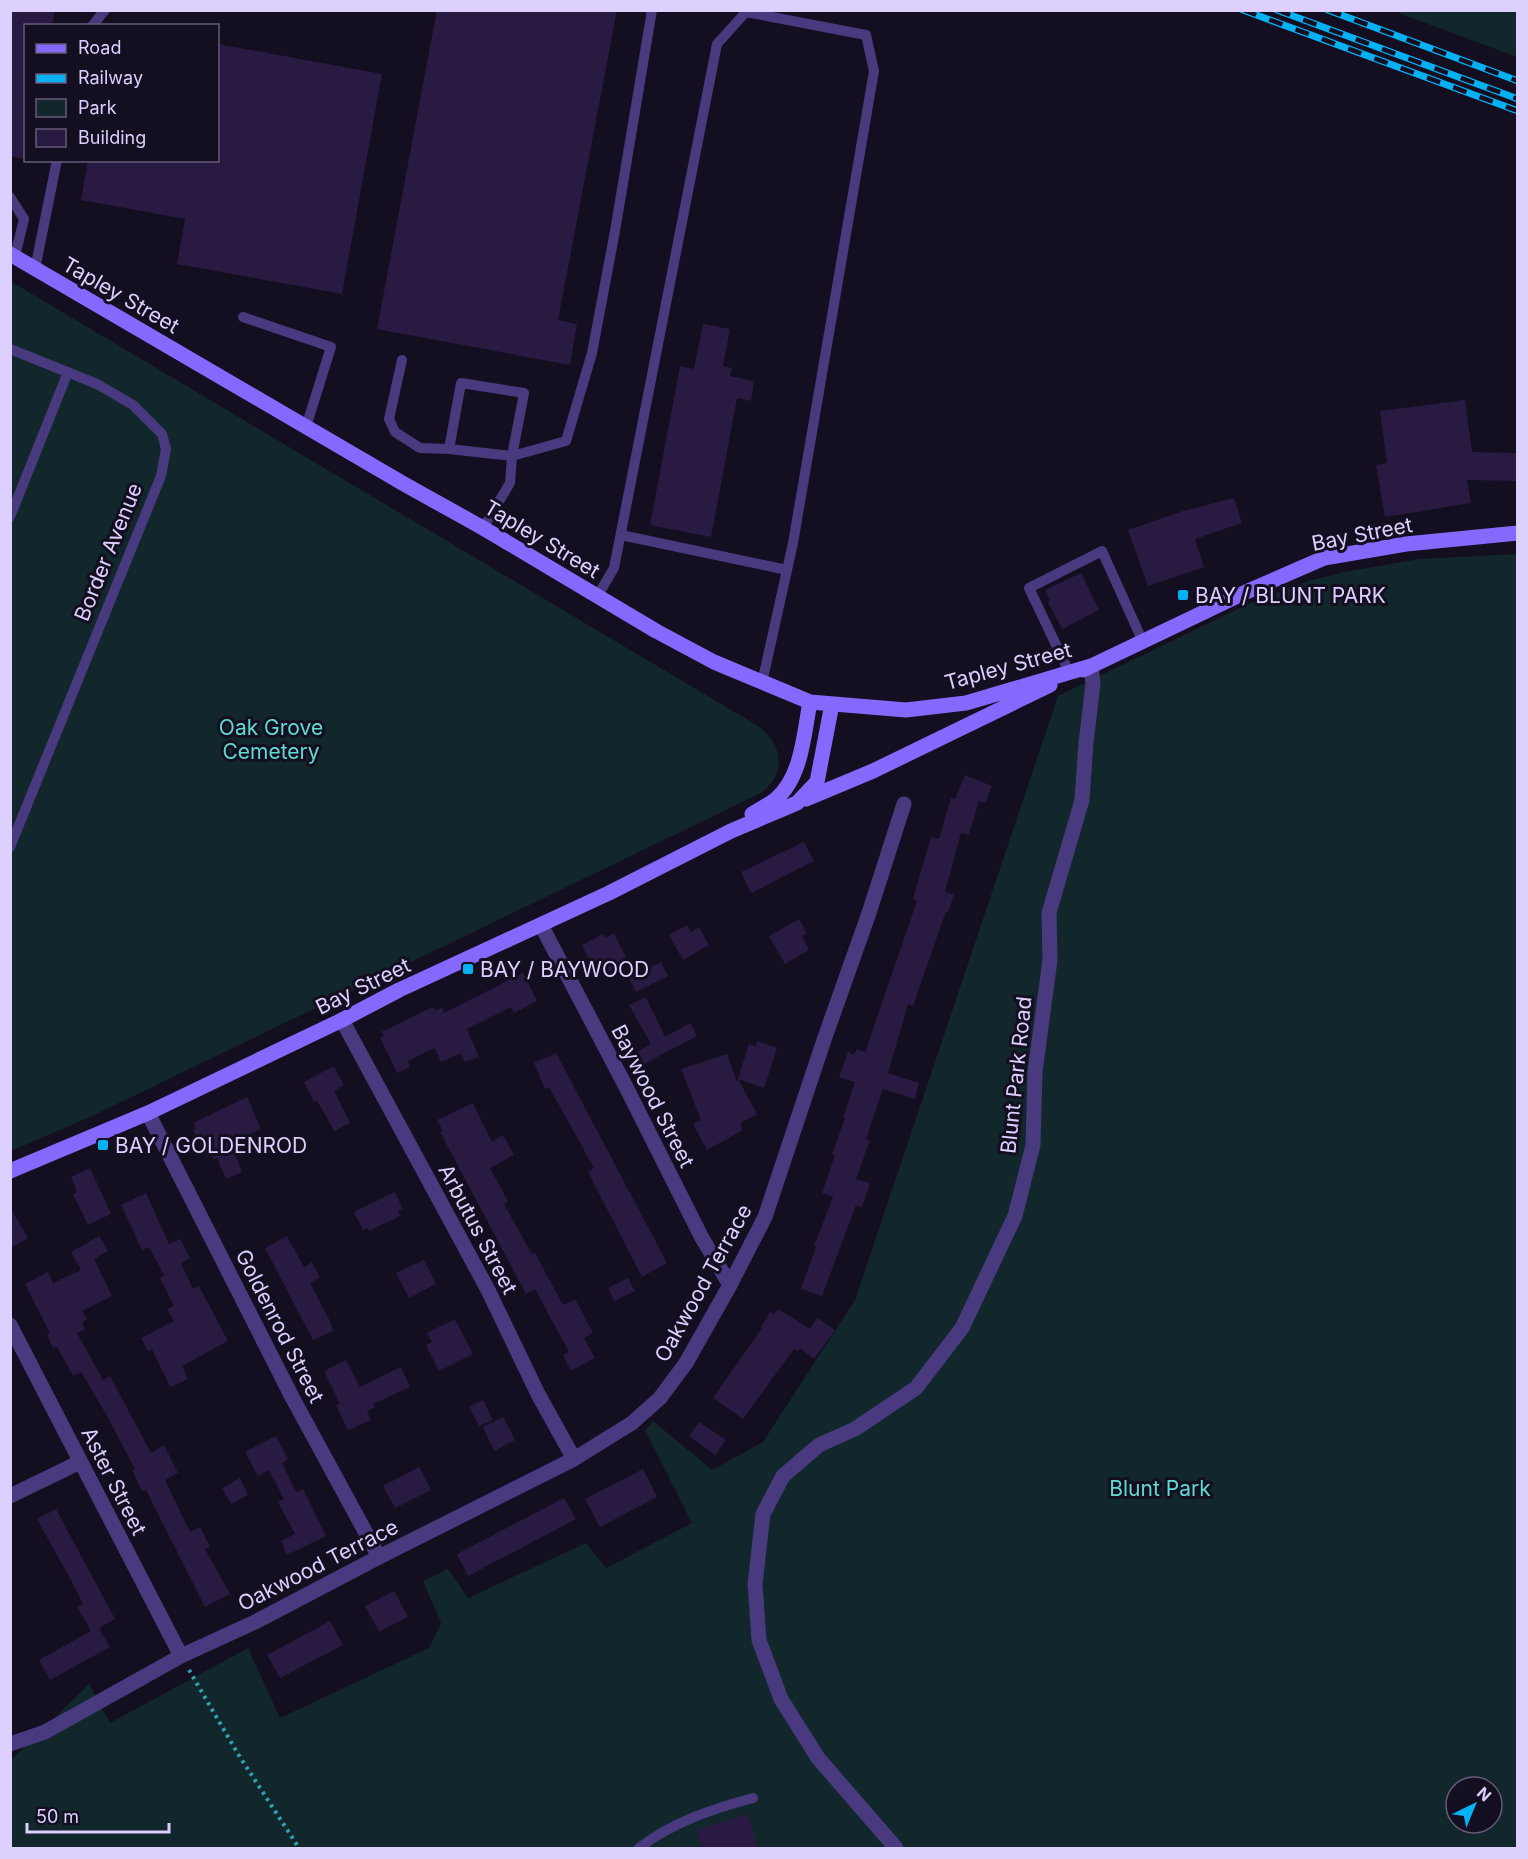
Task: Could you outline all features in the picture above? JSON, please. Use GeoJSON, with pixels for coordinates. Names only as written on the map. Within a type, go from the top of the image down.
{"type":"FeatureCollection","features":[{"type":"Feature","properties":{"kind":"main road","name":"Tapley Street"},"geometry":{"type":"LineString","coordinates":[[13,255],[483,528],[597,597],[714,662],[810,702],[906,710],[966,703],[1091,666]]}},
{"type":"Feature","properties":{"kind":"main road","name":"Bay Street"},"geometry":{"type":"LineString","coordinates":[[1091,666],[1324,558],[1406,544],[1518,533]]}},
{"type":"Feature","properties":{"kind":"main road"},"geometry":{"type":"LineString","coordinates":[[797,803],[873,771],[1091,666]]}},
{"type":"Feature","properties":{"kind":"main road","name":"Bay Street"},"geometry":{"type":"LineString","coordinates":[[731,831],[752,813],[776,799],[786,787],[798,762],[810,702]]}},
{"type":"Feature","properties":{"kind":"main road","name":"Bay Street"},"geometry":{"type":"LineString","coordinates":[[10,1171],[148,1113],[342,1020],[399,990],[541,925],[731,831],[797,803],[817,782],[832,704]]}},
{"type":"Feature","properties":{"kind":"street","name":"Blunt Park Road"},"geometry":{"type":"LineString","coordinates":[[896,1848],[818,1758],[781,1699],[759,1640],[754,1584],[763,1514],[783,1476],[819,1445],[855,1430],[916,1388],[962,1328],[1015,1216],[1033,1144],[1035,1072],[1050,960],[1049,913],[1082,800],[1093,684],[1091,666]]}},
{"type":"Feature","properties":{"kind":"street","name":"Oakwood Terrace"},"geometry":{"type":"LineString","coordinates":[[10,1744],[45,1732],[181,1656],[255,1622],[574,1459],[632,1423],[660,1398],[686,1363],[765,1217],[904,804]]}},
{"type":"Feature","properties":{"kind":"street","name":"Baywood Street"},"geometry":{"type":"LineString","coordinates":[[541,925],[702,1238],[730,1285]]}},
{"type":"Feature","properties":{"kind":"street","name":"Arbutus Street"},"geometry":{"type":"LineString","coordinates":[[342,1020],[488,1290],[538,1394],[574,1459]]}},
{"type":"Feature","properties":{"kind":"street","name":"Goldenrod Street"},"geometry":{"type":"LineString","coordinates":[[148,1113],[287,1387],[379,1557]]}},
{"type":"Feature","properties":{"kind":"street","name":"Aster Street"},"geometry":{"type":"LineString","coordinates":[[10,1325],[181,1656]]}},
{"type":"Feature","properties":{"kind":"street"},"geometry":{"type":"LineString","coordinates":[[10,1496],[80,1462]]}},
{"type":"Feature","properties":{"kind":"lane"},"geometry":{"type":"LineString","coordinates":[[94,24],[105,10]]}},
{"type":"Feature","properties":{"kind":"lane"},"geometry":{"type":"LineString","coordinates":[[402,360],[389,419],[395,432],[420,448],[512,456],[566,441],[594,342],[652,10]]}},
{"type":"Feature","properties":{"kind":"lane"},"geometry":{"type":"LineString","coordinates":[[597,597],[614,568],[717,44],[746,12],[866,35],[874,71],[787,570],[762,682]]}},
{"type":"Feature","properties":{"kind":"lane"},"geometry":{"type":"LineString","coordinates":[[35,269],[57,162]]}},
{"type":"Feature","properties":{"kind":"lane"},"geometry":{"type":"LineString","coordinates":[[10,197],[24,219],[13,255]]}},
{"type":"Feature","properties":{"kind":"lane"},"geometry":{"type":"LineString","coordinates":[[243,318],[331,347],[306,427]]}},
{"type":"Feature","properties":{"kind":"lane","name":"Border Avenue"},"geometry":{"type":"LineString","coordinates":[[10,349],[98,384],[133,405],[162,434],[166,449],[161,476],[10,847]]}},
{"type":"Feature","properties":{"kind":"lane"},"geometry":{"type":"LineString","coordinates":[[10,517],[68,372]]}},
{"type":"Feature","properties":{"kind":"lane"},"geometry":{"type":"LineString","coordinates":[[449,449],[461,383],[525,393],[512,456],[510,483],[483,528]]}},
{"type":"Feature","properties":{"kind":"lane"},"geometry":{"type":"LineString","coordinates":[[621,535],[787,570]]}},
{"type":"Feature","properties":{"kind":"lane"},"geometry":{"type":"LineString","coordinates":[[1070,672],[1029,588],[1102,551],[1143,642]]}},
{"type":"Feature","properties":{"kind":"lane"},"geometry":{"type":"LineString","coordinates":[[639,1848],[688,1819],[753,1798]]}},
{"type":"Feature","properties":{"kind":"path"},"geometry":{"type":"LineString","coordinates":[[181,1656],[238,1754],[298,1848]]}},
{"type":"Feature","properties":{"kind":"green space"},"geometry":{"type":"Polygon","coordinates":[[[1395,11],[1517,11],[1517,57],[1404,15],[1395,11]]]}},
{"type":"Feature","properties":{"kind":"green space","name":"Oak Grove Cemetery"},"geometry":{"type":"Polygon","coordinates":[[[10,281],[758,726],[767,734],[777,751],[778,769],[774,778],[759,794],[90,1117],[11,1151],[10,281]]]}},
{"type":"Feature","properties":{"kind":"green space","name":"Blunt Park"},"geometry":{"type":"Polygon","coordinates":[[[1517,554],[1517,1848],[11,1848],[11,1760],[89,1684],[110,1723],[248,1648],[280,1718],[429,1648],[441,1623],[423,1581],[448,1569],[468,1598],[586,1543],[606,1568],[692,1523],[645,1430],[653,1421],[712,1470],[763,1442],[855,1300],[1058,696],[1246,605],[1308,581],[1419,559],[1517,554]]]}},
{"type":"Feature","properties":{"kind":"building"},"geometry":{"type":"Polygon","coordinates":[[[10,10],[55,10],[52,24],[24,24],[24,159],[10,156],[10,10]]]}},
{"type":"Feature","properties":{"kind":"building"},"geometry":{"type":"Polygon","coordinates":[[[437,10],[617,10],[558,320],[577,324],[570,365],[377,329],[437,10]]]}},
{"type":"Feature","properties":{"kind":"building"},"geometry":{"type":"Polygon","coordinates":[[[219,44],[382,74],[342,294],[177,264],[185,219],[81,200],[88,162],[219,162],[219,44]]]}},
{"type":"Feature","properties":{"kind":"building"},"geometry":{"type":"Polygon","coordinates":[[[703,324],[730,329],[723,366],[732,368],[730,376],[754,381],[751,401],[737,398],[711,537],[650,525],[680,366],[694,369],[703,324]]]}},
{"type":"Feature","properties":{"kind":"building"},"geometry":{"type":"Polygon","coordinates":[[[1465,400],[1472,452],[1518,453],[1518,481],[1467,480],[1471,503],[1385,517],[1376,465],[1387,463],[1380,411],[1465,400]]]}},
{"type":"Feature","properties":{"kind":"building"},"geometry":{"type":"Polygon","coordinates":[[[1234,498],[1242,523],[1195,539],[1204,567],[1148,586],[1128,530],[1183,511],[1234,498]]]}},
{"type":"Feature","properties":{"kind":"building"},"geometry":{"type":"Polygon","coordinates":[[[1081,573],[1099,610],[1062,629],[1048,602],[1050,600],[1045,590],[1081,573]]]}},
{"type":"Feature","properties":{"kind":"building"},"geometry":{"type":"Polygon","coordinates":[[[965,775],[992,786],[985,803],[979,801],[969,835],[961,833],[945,892],[954,895],[948,912],[946,911],[913,1006],[908,1004],[888,1073],[919,1083],[915,1099],[883,1089],[866,1139],[870,1140],[856,1179],[870,1183],[862,1207],[856,1205],[822,1296],[801,1289],[816,1247],[814,1246],[833,1197],[822,1193],[855,1082],[839,1077],[848,1052],[854,1055],[857,1049],[865,1052],[917,901],[913,899],[931,837],[939,839],[951,798],[955,799],[965,775]]]}},
{"type":"Feature","properties":{"kind":"building"},"geometry":{"type":"Polygon","coordinates":[[[804,842],[814,861],[751,893],[741,872],[804,842]]]}},
{"type":"Feature","properties":{"kind":"building"},"geometry":{"type":"Polygon","coordinates":[[[799,919],[807,934],[802,936],[809,950],[785,964],[769,936],[799,919]]]}},
{"type":"Feature","properties":{"kind":"building"},"geometry":{"type":"Polygon","coordinates":[[[687,925],[691,932],[699,927],[709,945],[683,960],[669,935],[687,925]]]}},
{"type":"Feature","properties":{"kind":"building"},"geometry":{"type":"Polygon","coordinates":[[[614,933],[628,962],[606,973],[603,966],[594,970],[582,945],[603,934],[605,938],[614,933]]]}},
{"type":"Feature","properties":{"kind":"building"},"geometry":{"type":"Polygon","coordinates":[[[661,962],[668,976],[636,992],[629,978],[661,962]]]}},
{"type":"Feature","properties":{"kind":"building"},"geometry":{"type":"Polygon","coordinates":[[[523,973],[537,1001],[514,1013],[511,1007],[467,1029],[479,1057],[465,1062],[461,1053],[441,1062],[435,1048],[408,1061],[410,1067],[397,1073],[380,1038],[384,1036],[381,1032],[433,1007],[435,1011],[442,1008],[444,1013],[523,973]]]}},
{"type":"Feature","properties":{"kind":"building"},"geometry":{"type":"Polygon","coordinates":[[[646,997],[665,1037],[690,1023],[697,1036],[640,1066],[633,1054],[651,1044],[629,1005],[646,997]]]}},
{"type":"Feature","properties":{"kind":"building"},"geometry":{"type":"Polygon","coordinates":[[[757,1041],[777,1048],[764,1088],[738,1079],[757,1114],[740,1123],[743,1130],[707,1150],[693,1124],[701,1120],[681,1069],[727,1054],[737,1082],[749,1044],[756,1046],[757,1041]]]}},
{"type":"Feature","properties":{"kind":"building"},"geometry":{"type":"Polygon","coordinates":[[[556,1053],[667,1263],[642,1277],[588,1172],[594,1168],[549,1087],[545,1089],[534,1063],[556,1053]]]}},
{"type":"Feature","properties":{"kind":"building"},"geometry":{"type":"Polygon","coordinates":[[[334,1066],[344,1085],[334,1091],[350,1123],[334,1131],[317,1100],[314,1102],[304,1082],[334,1066]]]}},
{"type":"Feature","properties":{"kind":"building"},"geometry":{"type":"Polygon","coordinates":[[[247,1097],[261,1129],[230,1142],[242,1172],[226,1179],[217,1158],[214,1159],[212,1155],[207,1157],[193,1130],[196,1128],[193,1123],[247,1097]]]}},
{"type":"Feature","properties":{"kind":"building"},"geometry":{"type":"Polygon","coordinates":[[[473,1103],[492,1142],[503,1135],[514,1155],[490,1168],[508,1201],[504,1204],[532,1254],[535,1253],[563,1305],[575,1299],[593,1333],[584,1338],[595,1358],[571,1371],[563,1355],[569,1352],[535,1289],[526,1294],[440,1132],[443,1131],[437,1120],[473,1103]]]}},
{"type":"Feature","properties":{"kind":"building"},"geometry":{"type":"Polygon","coordinates":[[[90,1168],[111,1214],[88,1225],[73,1194],[77,1192],[71,1177],[90,1168]]]}},
{"type":"Feature","properties":{"kind":"building"},"geometry":{"type":"Polygon","coordinates":[[[395,1192],[403,1209],[398,1211],[400,1216],[369,1231],[368,1228],[363,1230],[354,1212],[395,1192]]]}},
{"type":"Feature","properties":{"kind":"building"},"geometry":{"type":"Polygon","coordinates":[[[146,1193],[169,1244],[180,1239],[190,1258],[181,1263],[193,1289],[199,1286],[228,1341],[182,1366],[188,1379],[170,1387],[152,1349],[148,1351],[141,1338],[174,1321],[167,1309],[174,1306],[160,1278],[164,1275],[149,1247],[142,1250],[121,1205],[146,1193]]]}},
{"type":"Feature","properties":{"kind":"building"},"geometry":{"type":"Polygon","coordinates":[[[10,1207],[28,1238],[10,1248],[10,1207]]]}},
{"type":"Feature","properties":{"kind":"building"},"geometry":{"type":"Polygon","coordinates":[[[99,1236],[108,1251],[94,1259],[112,1296],[82,1311],[87,1319],[82,1322],[85,1329],[77,1333],[103,1380],[110,1376],[151,1453],[164,1445],[178,1473],[165,1480],[190,1532],[200,1527],[210,1547],[205,1549],[230,1594],[205,1607],[146,1490],[142,1491],[132,1470],[135,1469],[106,1414],[81,1372],[73,1376],[57,1347],[53,1348],[47,1335],[50,1333],[25,1284],[48,1272],[53,1283],[81,1270],[71,1252],[99,1236]]]}},
{"type":"Feature","properties":{"kind":"building"},"geometry":{"type":"Polygon","coordinates":[[[287,1236],[304,1267],[312,1262],[320,1277],[310,1283],[333,1331],[313,1340],[265,1248],[287,1236]]]}},
{"type":"Feature","properties":{"kind":"building"},"geometry":{"type":"Polygon","coordinates":[[[424,1260],[436,1284],[409,1298],[396,1273],[424,1260]]]}},
{"type":"Feature","properties":{"kind":"building"},"geometry":{"type":"Polygon","coordinates":[[[628,1278],[635,1291],[614,1301],[608,1288],[628,1278]]]}},
{"type":"Feature","properties":{"kind":"building"},"geometry":{"type":"Polygon","coordinates":[[[778,1309],[810,1329],[817,1318],[835,1330],[814,1359],[800,1348],[798,1351],[794,1349],[743,1419],[713,1398],[762,1328],[770,1312],[774,1314],[778,1309]]]}},
{"type":"Feature","properties":{"kind":"building"},"geometry":{"type":"Polygon","coordinates":[[[455,1319],[473,1354],[439,1371],[426,1345],[432,1342],[427,1333],[455,1319]]]}},
{"type":"Feature","properties":{"kind":"building"},"geometry":{"type":"Polygon","coordinates":[[[346,1360],[360,1387],[401,1367],[410,1387],[373,1404],[375,1407],[367,1411],[371,1420],[348,1430],[336,1405],[340,1404],[324,1371],[346,1360]]]}},
{"type":"Feature","properties":{"kind":"building"},"geometry":{"type":"Polygon","coordinates":[[[483,1400],[493,1420],[479,1426],[469,1407],[483,1400]]]}},
{"type":"Feature","properties":{"kind":"building"},"geometry":{"type":"Polygon","coordinates":[[[503,1417],[515,1440],[494,1451],[483,1427],[503,1417]]]}},
{"type":"Feature","properties":{"kind":"building"},"geometry":{"type":"Polygon","coordinates":[[[699,1422],[726,1440],[715,1455],[689,1436],[699,1422]]]}},
{"type":"Feature","properties":{"kind":"building"},"geometry":{"type":"Polygon","coordinates":[[[276,1436],[288,1459],[282,1463],[296,1492],[303,1489],[326,1536],[287,1555],[281,1541],[295,1534],[278,1502],[284,1499],[269,1470],[258,1476],[245,1452],[276,1436]]]}},
{"type":"Feature","properties":{"kind":"building"},"geometry":{"type":"Polygon","coordinates":[[[419,1467],[431,1490],[395,1508],[383,1486],[419,1467]]]}},
{"type":"Feature","properties":{"kind":"building"},"geometry":{"type":"Polygon","coordinates":[[[643,1469],[657,1497],[600,1527],[585,1499],[643,1469]]]}},
{"type":"Feature","properties":{"kind":"building"},"geometry":{"type":"Polygon","coordinates":[[[240,1478],[248,1495],[231,1504],[222,1488],[240,1478]]]}},
{"type":"Feature","properties":{"kind":"building"},"geometry":{"type":"Polygon","coordinates":[[[564,1498],[576,1519],[468,1576],[457,1554],[564,1498]]]}},
{"type":"Feature","properties":{"kind":"building"},"geometry":{"type":"Polygon","coordinates":[[[56,1509],[115,1619],[99,1628],[110,1647],[50,1680],[39,1660],[91,1631],[77,1607],[83,1604],[37,1519],[56,1509]]]}},
{"type":"Feature","properties":{"kind":"building"},"geometry":{"type":"Polygon","coordinates":[[[394,1591],[408,1617],[379,1632],[365,1606],[394,1591]]]}},
{"type":"Feature","properties":{"kind":"building"},"geometry":{"type":"Polygon","coordinates":[[[330,1621],[343,1645],[280,1678],[267,1655],[330,1621]]]}},
{"type":"Feature","properties":{"kind":"building"},"geometry":{"type":"Polygon","coordinates":[[[748,1814],[758,1848],[702,1848],[696,1830],[748,1814]]]}},
{"type":"Feature","properties":{"kind":"railway"},"geometry":{"type":"LineString","coordinates":[[1243,10],[1518,111]]}},
{"type":"Feature","properties":{"kind":"railway"},"geometry":{"type":"LineString","coordinates":[[1277,10],[1518,99]]}},
{"type":"Feature","properties":{"kind":"railway"},"geometry":{"type":"LineString","coordinates":[[1328,10],[1518,81]]}},
{"type":"Feature","properties":{"kind":"place","name":"BAY / BLUNT PARK"},"geometry":{"type":"Point","coordinates":[1183,595]}},
{"type":"Feature","properties":{"kind":"place","name":"BAY / BAYWOOD"},"geometry":{"type":"Point","coordinates":[468,969]}},
{"type":"Feature","properties":{"kind":"place","name":"BAY / GOLDENROD"},"geometry":{"type":"Point","coordinates":[103,1145]}}]}
